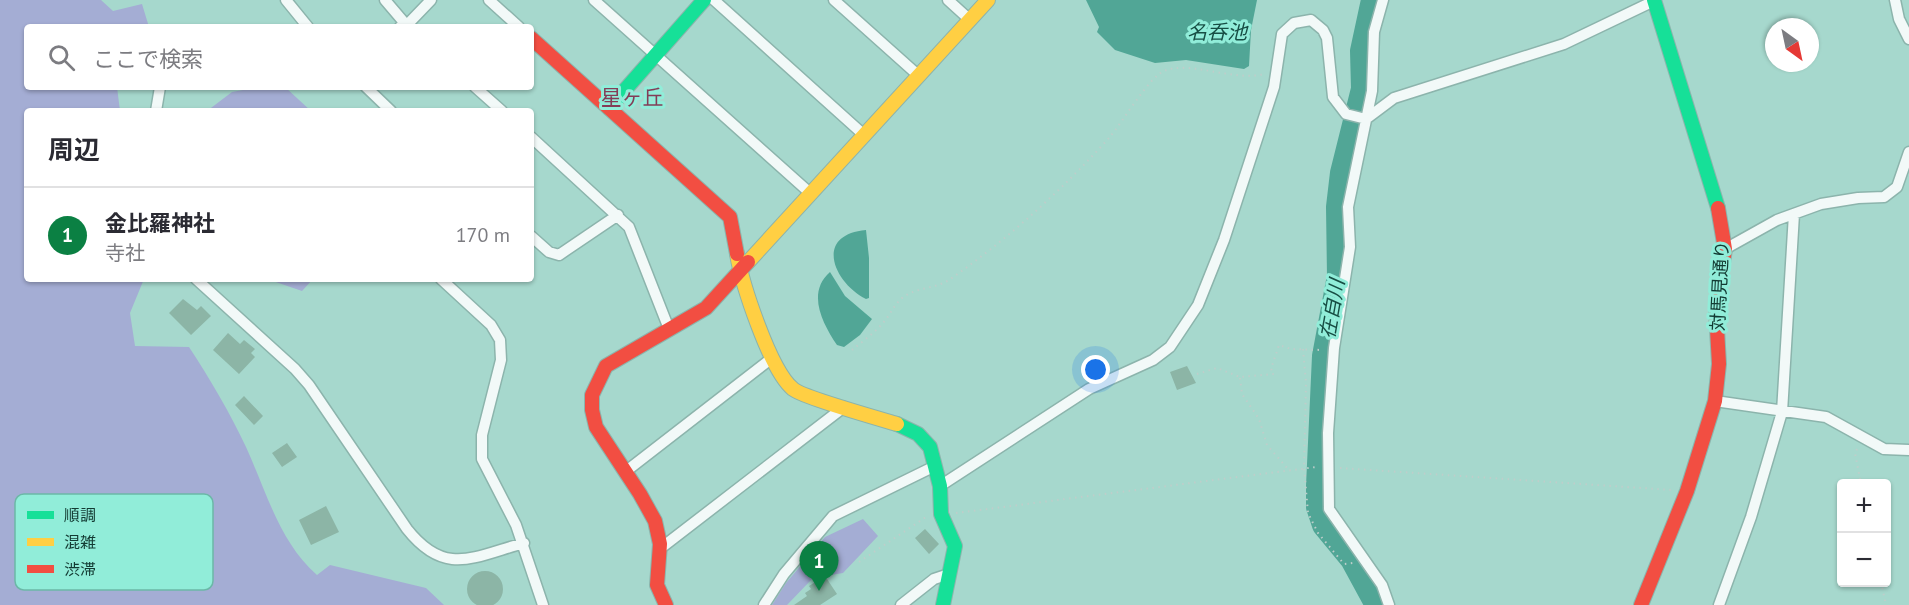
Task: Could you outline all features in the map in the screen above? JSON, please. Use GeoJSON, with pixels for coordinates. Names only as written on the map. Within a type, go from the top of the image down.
{"type":"FeatureCollection","features":[{"type":"Feature","properties":{"kind":"street"},"geometry":{"type":"LineString","coordinates":[[286,0],[306,24]]}},
{"type":"Feature","properties":{"kind":"street"},"geometry":{"type":"LineString","coordinates":[[385,0],[403,24]]}},
{"type":"Feature","properties":{"kind":"street"},"geometry":{"type":"LineString","coordinates":[[408,24],[431,0]]}},
{"type":"Feature","properties":{"kind":"street"},"geometry":{"type":"LineString","coordinates":[[489,0],[516,24]]}},
{"type":"Feature","properties":{"kind":"street"},"geometry":{"type":"LineString","coordinates":[[594,0],[810,193]]}},
{"type":"Feature","properties":{"kind":"street"},"geometry":{"type":"LineString","coordinates":[[609,108],[704,0]]}},
{"type":"Feature","properties":{"kind":"street"},"geometry":{"type":"LineString","coordinates":[[714,0],[864,135]]}},
{"type":"Feature","properties":{"kind":"street"},"geometry":{"type":"LineString","coordinates":[[834,0],[919,76]]}},
{"type":"Feature","properties":{"kind":"street"},"geometry":{"type":"LineString","coordinates":[[948,0],[970,20]]}},
{"type":"Feature","properties":{"kind":"street"},"geometry":{"type":"LineString","coordinates":[[666,605],[656,585],[661,548],[653,518],[596,427],[590,412],[591,395],[596,379],[606,366],[706,308],[988,0]]}},
{"type":"Feature","properties":{"kind":"street"},"geometry":{"type":"LineString","coordinates":[[1383,0],[1374,32],[1372,92],[1348,207],[1350,247],[1333,351],[1328,467],[1329,509],[1382,585],[1389,605]]}},
{"type":"Feature","properties":{"kind":"street"},"geometry":{"type":"LineString","coordinates":[[1366,119],[1394,98],[1564,44],[1656,0]]}},
{"type":"Feature","properties":{"kind":"street","name":"対馬見通り"},"geometry":{"type":"LineString","coordinates":[[1641,605],[1687,491],[1715,401],[1719,364],[1716,311],[1725,249],[1704,160],[1656,0]]}},
{"type":"Feature","properties":{"kind":"street"},"geometry":{"type":"LineString","coordinates":[[1895,0],[1899,19],[1909,39]]}},
{"type":"Feature","properties":{"kind":"street"},"geometry":{"type":"LineString","coordinates":[[940,486],[1089,389],[1153,360],[1170,347],[1198,305],[1220,251],[1275,87],[1282,34],[1302,20],[1318,24],[1327,38],[1333,97],[1346,114],[1366,119]]}},
{"type":"Feature","properties":{"kind":"street"},"geometry":{"type":"LineString","coordinates":[[534,41],[730,217],[740,273],[772,358],[793,390],[905,427],[918,434],[930,447],[940,486],[941,514],[955,546],[944,605]]}},
{"type":"Feature","properties":{"kind":"street"},"geometry":{"type":"LineString","coordinates":[[156,108],[160,90]]}},
{"type":"Feature","properties":{"kind":"street"},"geometry":{"type":"LineString","coordinates":[[369,90],[387,108]]}},
{"type":"Feature","properties":{"kind":"street"},"geometry":{"type":"LineString","coordinates":[[478,90],[499,108]]}},
{"type":"Feature","properties":{"kind":"street"},"geometry":{"type":"LineString","coordinates":[[534,140],[629,227],[669,329]]}},
{"type":"Feature","properties":{"kind":"street"},"geometry":{"type":"LineString","coordinates":[[1725,249],[1759,229],[1821,204],[1858,198],[1884,197],[1897,186],[1909,152]]}},
{"type":"Feature","properties":{"kind":"street"},"geometry":{"type":"LineString","coordinates":[[1719,605],[1751,517],[1782,412],[1794,214]]}},
{"type":"Feature","properties":{"kind":"street"},"geometry":{"type":"LineString","coordinates":[[534,239],[549,252],[559,255],[618,215]]}},
{"type":"Feature","properties":{"kind":"street"},"geometry":{"type":"LineString","coordinates":[[199,282],[295,369],[309,385],[407,529],[429,553],[451,560],[465,559],[524,543]]}},
{"type":"Feature","properties":{"kind":"street"},"geometry":{"type":"LineString","coordinates":[[444,282],[491,325],[500,340],[501,360],[482,435],[482,459],[524,543],[543,605]]}},
{"type":"Feature","properties":{"kind":"street"},"geometry":{"type":"LineString","coordinates":[[625,472],[772,358]]}},
{"type":"Feature","properties":{"kind":"street"},"geometry":{"type":"LineString","coordinates":[[1715,401],[1826,417],[1884,449],[1909,450]]}},
{"type":"Feature","properties":{"kind":"street"},"geometry":{"type":"LineString","coordinates":[[661,548],[844,407]]}},
{"type":"Feature","properties":{"kind":"street"},"geometry":{"type":"LineString","coordinates":[[764,605],[784,574],[833,516],[935,466]]}},
{"type":"Feature","properties":{"kind":"street"},"geometry":{"type":"LineString","coordinates":[[901,605],[934,579],[949,574]]}},
{"type":"Feature","properties":{"kind":"path"},"geometry":{"type":"LineString","coordinates":[[852,350],[884,322],[903,298],[914,291],[946,282],[1012,233],[1056,193],[1110,136],[1154,79],[1164,71],[1198,70],[1245,76],[1262,75],[1277,68]]}},
{"type":"Feature","properties":{"kind":"path"},"geometry":{"type":"LineString","coordinates":[[1197,374],[1217,368],[1240,377],[1274,374],[1271,369],[1273,356],[1279,345],[1333,351]]}},
{"type":"Feature","properties":{"kind":"path"},"geometry":{"type":"LineString","coordinates":[[1303,349],[1306,383],[1304,467],[1308,513],[1318,532],[1344,564],[1350,565],[1363,557]]}},
{"type":"Feature","properties":{"kind":"path"},"geometry":{"type":"LineString","coordinates":[[1240,377],[1242,394],[1258,419],[1267,445],[1288,469]]}},
{"type":"Feature","properties":{"kind":"path"},"geometry":{"type":"LineString","coordinates":[[1860,479],[1855,453],[1863,438]]}},
{"type":"Feature","properties":{"kind":"path"},"geometry":{"type":"LineString","coordinates":[[859,562],[924,518],[941,514],[1304,467],[1687,491]]}},
{"type":"Feature","properties":{"kind":"path"},"geometry":{"type":"LineString","coordinates":[[1882,587],[1886,605]]}},
{"type":"Feature","properties":{"kind":"shaded area"},"geometry":{"type":"Polygon","coordinates":[[[0,0],[101,0],[113,11],[142,4],[148,24],[24,24],[24,90],[117,90],[120,108],[24,108],[24,282],[143,282],[130,313],[135,346],[189,347],[240,434],[275,516],[293,548],[304,562],[317,575],[330,565],[426,588],[444,605],[0,605],[0,0]]]}},
{"type":"Feature","properties":{"kind":"shaded area"},"geometry":{"type":"Polygon","coordinates":[[[288,90],[308,108],[211,108],[232,92],[288,90]]]}},
{"type":"Feature","properties":{"kind":"shaded area"},"geometry":{"type":"Polygon","coordinates":[[[276,282],[310,282],[302,291],[276,282]]]}},
{"type":"Feature","properties":{"kind":"shaded area"},"geometry":{"type":"Polygon","coordinates":[[[863,519],[878,536],[843,573],[813,578],[787,605],[772,605],[786,583],[825,537],[863,519]]]}},
{"type":"Feature","properties":{"kind":"water","name":"名呑池"},"geometry":{"type":"Polygon","coordinates":[[[1086,0],[1257,0],[1251,30],[1249,66],[1244,69],[1186,60],[1155,63],[1115,50],[1097,32],[1099,27],[1086,0]]]}},
{"type":"Feature","properties":{"kind":"water"},"geometry":{"type":"Polygon","coordinates":[[[866,230],[869,298],[866,299],[845,282],[834,260],[834,250],[839,241],[849,234],[866,230]]]}},
{"type":"Feature","properties":{"kind":"water"},"geometry":{"type":"Polygon","coordinates":[[[830,272],[845,296],[872,319],[860,335],[844,347],[837,345],[819,308],[819,289],[830,272]]]}},
{"type":"Feature","properties":{"kind":"building"},"geometry":{"type":"Polygon","coordinates":[[[183,299],[197,310],[201,306],[211,316],[191,335],[169,313],[183,299]]]}},
{"type":"Feature","properties":{"kind":"building"},"geometry":{"type":"Polygon","coordinates":[[[228,333],[240,344],[244,340],[255,349],[251,353],[255,357],[239,374],[213,350],[228,333]]]}},
{"type":"Feature","properties":{"kind":"building"},"geometry":{"type":"Polygon","coordinates":[[[1187,366],[1196,383],[1177,390],[1170,372],[1187,366]]]}},
{"type":"Feature","properties":{"kind":"building"},"geometry":{"type":"Polygon","coordinates":[[[244,396],[263,416],[254,425],[235,405],[244,396]]]}},
{"type":"Feature","properties":{"kind":"building"},"geometry":{"type":"Polygon","coordinates":[[[287,443],[297,457],[282,467],[272,453],[287,443]]]}},
{"type":"Feature","properties":{"kind":"building"},"geometry":{"type":"Polygon","coordinates":[[[326,506],[339,532],[311,545],[299,520],[326,506]]]}},
{"type":"Feature","properties":{"kind":"building"},"geometry":{"type":"Polygon","coordinates":[[[925,529],[939,544],[929,554],[915,538],[925,529]]]}},
{"type":"Feature","properties":{"kind":"building"},"geometry":{"type":"Polygon","coordinates":[[[478,572],[492,572],[502,582],[502,596],[492,606],[478,606],[468,596],[468,582],[478,572]]]}},
{"type":"Feature","properties":{"kind":"building"},"geometry":{"type":"Polygon","coordinates":[[[825,576],[837,594],[820,605],[794,605],[807,596],[805,593],[811,589],[809,586],[825,576]]]}},
{"type":"Feature","properties":{"kind":"waterway","name":"在自川"},"geometry":{"type":"LineString","coordinates":[[1373,0],[1362,51],[1363,89],[1342,173],[1338,207],[1339,276],[1324,356],[1318,507],[1324,525],[1352,559],[1377,605]]}},
{"type":"Feature","properties":{"kind":"traffic: fast"},"geometry":{"type":"LineString","coordinates":[[609,108],[704,0]]}},
{"type":"Feature","properties":{"kind":"traffic: fast"},"geometry":{"type":"LineString","coordinates":[[1654,0],[1718,208]]}},
{"type":"Feature","properties":{"kind":"traffic: fast"},"geometry":{"type":"LineString","coordinates":[[897,424],[918,434],[930,447],[940,486],[941,514],[955,546],[943,605]]}},
{"type":"Feature","properties":{"kind":"traffic: slow"},"geometry":{"type":"LineString","coordinates":[[748,262],[988,0]]}},
{"type":"Feature","properties":{"kind":"traffic: slow"},"geometry":{"type":"LineString","coordinates":[[737,254],[751,305],[766,346],[784,379],[793,389],[825,402],[897,424]]}},
{"type":"Feature","properties":{"kind":"traffic: jam"},"geometry":{"type":"LineString","coordinates":[[534,41],[730,217],[737,254]]}},
{"type":"Feature","properties":{"kind":"traffic: jam"},"geometry":{"type":"LineString","coordinates":[[1641,605],[1687,491],[1715,401],[1719,364],[1716,311],[1725,249],[1718,208]]}},
{"type":"Feature","properties":{"kind":"traffic: jam"},"geometry":{"type":"LineString","coordinates":[[666,605],[657,585],[660,544],[655,521],[596,427],[592,410],[592,395],[606,366],[706,308],[748,262]]}},
{"type":"Feature","properties":{"kind":"place","name":"金比羅神社"},"geometry":{"type":"Point","coordinates":[819,591]}},
{"type":"Feature","properties":{"kind":"district","name":"星ヶ丘"},"geometry":{"type":"Point","coordinates":[632,98]}}]}
